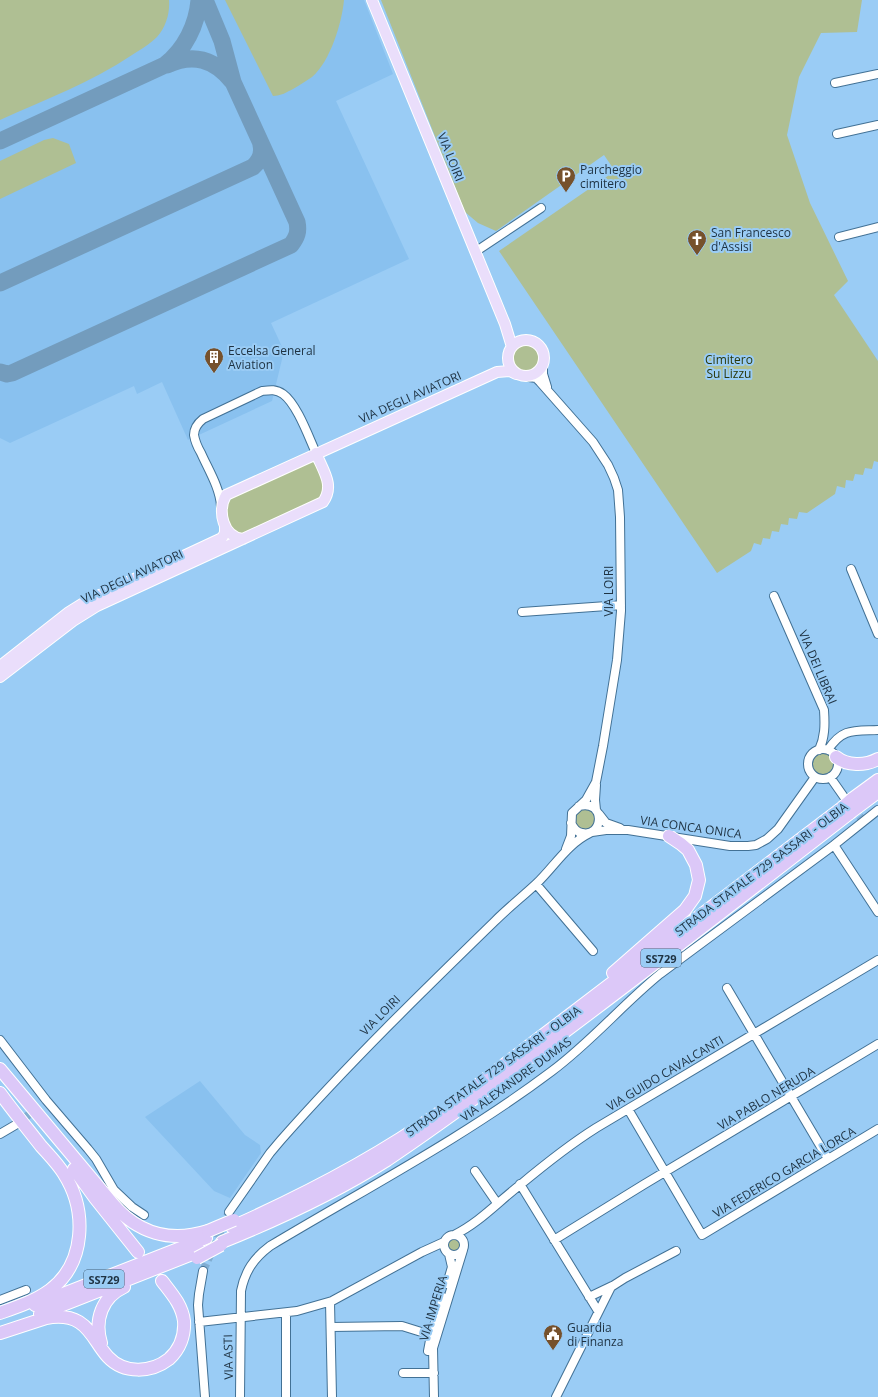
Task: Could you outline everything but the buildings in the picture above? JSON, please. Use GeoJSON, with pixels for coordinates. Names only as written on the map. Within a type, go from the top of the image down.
{"type":"FeatureCollection","features":[{"type":"Feature","properties":{"kind":"highway"},"geometry":{"type":"LineString","coordinates":[[832,754],[845,763],[854,764],[878,759]]}},
{"type":"Feature","properties":{"kind":"highway","name":"STRADA STATALE 729 SASSARI - OLBIA"},"geometry":{"type":"LineString","coordinates":[[199,1254],[263,1225],[325,1194],[386,1160],[424,1134],[596,1009],[853,809],[878,780]]}},
{"type":"Feature","properties":{"kind":"highway","name":"STRADA STATALE 729 SASSARI - OLBIA"},"geometry":{"type":"LineString","coordinates":[[0,1319],[208,1234],[232,1220],[287,1202],[336,1178],[420,1127],[453,1104],[546,1032],[878,792]]}},
{"type":"Feature","properties":{"kind":"highway"},"geometry":{"type":"LineString","coordinates":[[546,1032],[685,910],[691,903],[698,889],[699,880],[696,865],[688,850],[669,836]]}},
{"type":"Feature","properties":{"kind":"highway"},"geometry":{"type":"LineString","coordinates":[[0,1069],[112,1203],[127,1218],[146,1230],[168,1236],[208,1234]]}},
{"type":"Feature","properties":{"kind":"highway"},"geometry":{"type":"LineString","coordinates":[[0,1075],[138,1252]]}},
{"type":"Feature","properties":{"kind":"highway"},"geometry":{"type":"LineString","coordinates":[[0,1085],[69,1170],[95,1198]]}},
{"type":"Feature","properties":{"kind":"highway"},"geometry":{"type":"LineString","coordinates":[[0,1093],[64,1174],[77,1204],[80,1221],[74,1257],[61,1280],[43,1295],[0,1314]]}},
{"type":"Feature","properties":{"kind":"highway"},"geometry":{"type":"LineString","coordinates":[[104,1352],[98,1334],[98,1322],[102,1309],[109,1297],[126,1286],[199,1254]]}},
{"type":"Feature","properties":{"kind":"highway","name":"SS729"},"geometry":{"type":"LineString","coordinates":[[0,1330],[199,1254]]}},
{"type":"Feature","properties":{"kind":"highway"},"geometry":{"type":"LineString","coordinates":[[0,1333],[46,1318],[68,1318],[75,1320],[86,1327],[108,1358],[121,1366],[145,1370],[161,1364],[177,1350],[183,1336],[184,1326],[182,1311],[175,1297],[162,1281]]}},
{"type":"Feature","properties":{"kind":"main road","name":"VIA LOIRI"},"geometry":{"type":"LineString","coordinates":[[372,0],[505,324],[512,346]]}},
{"type":"Feature","properties":{"kind":"main road"},"geometry":{"type":"LineString","coordinates":[[505,324],[522,340]]}},
{"type":"Feature","properties":{"kind":"main road"},"geometry":{"type":"LineString","coordinates":[[497,372],[510,371],[516,374],[525,377],[529,377],[540,371],[545,360],[544,353],[541,347],[535,342],[522,340],[512,346],[508,355],[508,360],[512,370],[516,374]]}},
{"type":"Feature","properties":{"kind":"main road"},"geometry":{"type":"LineString","coordinates":[[497,372],[508,360]]}},
{"type":"Feature","properties":{"kind":"main road","name":"VIA DEGLI AVIATORI"},"geometry":{"type":"LineString","coordinates":[[221,508],[226,495],[497,372]]}},
{"type":"Feature","properties":{"kind":"main road","name":"VIA DEGLI AVIATORI"},"geometry":{"type":"LineString","coordinates":[[0,677],[73,621],[97,606],[323,502],[329,491],[329,485],[316,453]]}},
{"type":"Feature","properties":{"kind":"main road"},"geometry":{"type":"LineString","coordinates":[[221,508],[225,526],[232,536],[237,539],[243,539]]}},
{"type":"Feature","properties":{"kind":"main road","name":"VIA DEGLI AVIATORI"},"geometry":{"type":"LineString","coordinates":[[0,666],[84,602],[222,538],[225,533],[225,526]]}},
{"type":"Feature","properties":{"kind":"street"},"geometry":{"type":"LineString","coordinates":[[835,83],[878,74]]}},
{"type":"Feature","properties":{"kind":"street"},"geometry":{"type":"LineString","coordinates":[[837,134],[878,125]]}},
{"type":"Feature","properties":{"kind":"street"},"geometry":{"type":"LineString","coordinates":[[475,252],[541,208]]}},
{"type":"Feature","properties":{"kind":"street"},"geometry":{"type":"LineString","coordinates":[[839,237],[878,227]]}},
{"type":"Feature","properties":{"kind":"street","name":"VIA LOIRI"},"geometry":{"type":"LineString","coordinates":[[543,366],[545,383],[549,391]]}},
{"type":"Feature","properties":{"kind":"street","name":"VIA LOIRI"},"geometry":{"type":"LineString","coordinates":[[529,377],[536,378],[549,391],[592,442],[608,465],[618,490],[620,517],[621,605],[617,660],[596,782],[590,794],[579,806]]}},
{"type":"Feature","properties":{"kind":"street"},"geometry":{"type":"LineString","coordinates":[[221,508],[221,496],[194,436],[198,423],[203,419],[262,391],[270,389],[277,391],[288,399],[297,413],[316,453]]}},
{"type":"Feature","properties":{"kind":"street"},"geometry":{"type":"LineString","coordinates":[[851,569],[878,634]]}},
{"type":"Feature","properties":{"kind":"street","name":"VIA DEI LIBRAI"},"geometry":{"type":"LineString","coordinates":[[774,596],[824,710],[825,725],[823,740],[819,750]]}},
{"type":"Feature","properties":{"kind":"street"},"geometry":{"type":"LineString","coordinates":[[522,612],[621,605]]}},
{"type":"Feature","properties":{"kind":"street"},"geometry":{"type":"LineString","coordinates":[[832,754],[819,750],[812,754],[808,764],[810,771],[815,777],[821,779],[830,777],[836,772],[837,768],[832,754],[836,739],[842,734],[878,730]]}},
{"type":"Feature","properties":{"kind":"street","name":"VIA CONCA ONICA"},"geometry":{"type":"LineString","coordinates":[[591,832],[628,830],[730,846],[756,845],[767,839],[778,829],[815,777]]}},
{"type":"Feature","properties":{"kind":"street"},"geometry":{"type":"LineString","coordinates":[[830,777],[853,809]]}},
{"type":"Feature","properties":{"kind":"street"},"geometry":{"type":"LineString","coordinates":[[596,782],[595,800],[599,823],[597,827],[591,832],[586,833],[577,831],[571,823],[572,813],[579,806],[589,805],[597,812]]}},
{"type":"Feature","properties":{"kind":"street","name":"VIA ALEXANDRE DUMAS"},"geometry":{"type":"LineString","coordinates":[[240,1318],[242,1282],[251,1264],[259,1254],[313,1220],[426,1155],[484,1119],[540,1079],[584,1044],[641,989],[834,845],[853,809],[878,810]]}},
{"type":"Feature","properties":{"kind":"street","name":"VIA CONCA ONICA"},"geometry":{"type":"LineString","coordinates":[[597,812],[606,823],[628,830]]}},
{"type":"Feature","properties":{"kind":"street","name":"VIA LOIRI"},"geometry":{"type":"LineString","coordinates":[[566,851],[571,836],[571,823]]}},
{"type":"Feature","properties":{"kind":"street","name":"VIA LOIRI"},"geometry":{"type":"LineString","coordinates":[[232,1220],[270,1153],[300,1119],[386,1028],[497,919],[536,884],[579,838],[591,832]]}},
{"type":"Feature","properties":{"kind":"street"},"geometry":{"type":"LineString","coordinates":[[834,845],[878,912]]}},
{"type":"Feature","properties":{"kind":"street"},"geometry":{"type":"LineString","coordinates":[[536,884],[593,951]]}},
{"type":"Feature","properties":{"kind":"street","name":"VIA GUIDO CAVALCANTI"},"geometry":{"type":"LineString","coordinates":[[454,1235],[476,1221],[520,1184],[581,1137],[878,960]]}},
{"type":"Feature","properties":{"kind":"street"},"geometry":{"type":"LineString","coordinates":[[728,988],[828,1159]]}},
{"type":"Feature","properties":{"kind":"street"},"geometry":{"type":"LineString","coordinates":[[0,1040],[46,1100],[96,1159],[114,1190],[132,1207],[144,1215]]}},
{"type":"Feature","properties":{"kind":"street","name":"VIA PABLO NERUDA"},"geometry":{"type":"LineString","coordinates":[[554,1240],[878,1044]]}},
{"type":"Feature","properties":{"kind":"street"},"geometry":{"type":"LineString","coordinates":[[37,1108],[46,1100]]}},
{"type":"Feature","properties":{"kind":"street"},"geometry":{"type":"LineString","coordinates":[[628,1109],[665,1172]]}},
{"type":"Feature","properties":{"kind":"street"},"geometry":{"type":"LineString","coordinates":[[0,1134],[17,1124]]}},
{"type":"Feature","properties":{"kind":"street","name":"VIA FEDERICO GARCIA LORCA"},"geometry":{"type":"LineString","coordinates":[[665,1172],[702,1234],[878,1130]]}},
{"type":"Feature","properties":{"kind":"street"},"geometry":{"type":"LineString","coordinates":[[475,1171],[497,1204]]}},
{"type":"Feature","properties":{"kind":"street"},"geometry":{"type":"LineString","coordinates":[[520,1184],[598,1311]]}},
{"type":"Feature","properties":{"kind":"street","name":"VIA GUIDO CAVALCANTI"},"geometry":{"type":"LineString","coordinates":[[463,1247],[476,1221]]}},
{"type":"Feature","properties":{"kind":"street"},"geometry":{"type":"LineString","coordinates":[[199,1322],[297,1312],[330,1302],[422,1252],[444,1242],[448,1237],[454,1235],[462,1239],[463,1247],[455,1255],[440,1249],[422,1252]]}},
{"type":"Feature","properties":{"kind":"street"},"geometry":{"type":"LineString","coordinates":[[444,1242],[444,1249],[448,1253]]}},
{"type":"Feature","properties":{"kind":"street","name":"VIA IMPERIA"},"geometry":{"type":"LineString","coordinates":[[429,1397],[433,1348],[463,1247]]}},
{"type":"Feature","properties":{"kind":"street"},"geometry":{"type":"LineString","coordinates":[[589,1297],[676,1251]]}},
{"type":"Feature","properties":{"kind":"street","name":"VIA IMPERIA"},"geometry":{"type":"LineString","coordinates":[[434,1397],[428,1347],[452,1267],[448,1253]]}},
{"type":"Feature","properties":{"kind":"street"},"geometry":{"type":"LineString","coordinates":[[203,1271],[199,1294],[199,1322],[205,1397]]}},
{"type":"Feature","properties":{"kind":"street"},"geometry":{"type":"LineString","coordinates":[[556,1397],[598,1311],[612,1286]]}},
{"type":"Feature","properties":{"kind":"street"},"geometry":{"type":"LineString","coordinates":[[0,1300],[26,1290]]}},
{"type":"Feature","properties":{"kind":"street"},"geometry":{"type":"LineString","coordinates":[[330,1302],[332,1397]]}},
{"type":"Feature","properties":{"kind":"street"},"geometry":{"type":"LineString","coordinates":[[286,1313],[286,1397]]}},
{"type":"Feature","properties":{"kind":"street","name":"VIA ASTI"},"geometry":{"type":"LineString","coordinates":[[240,1318],[240,1397]]}},
{"type":"Feature","properties":{"kind":"street"},"geometry":{"type":"LineString","coordinates":[[331,1327],[402,1326],[431,1335]]}},
{"type":"Feature","properties":{"kind":"street"},"geometry":{"type":"LineString","coordinates":[[403,1373],[431,1373]]}},
{"type":"Feature","properties":{"kind":"shaded area"},"geometry":{"type":"Polygon","coordinates":[[[0,0],[364,0],[393,74],[336,101],[409,259],[271,323],[284,351],[272,401],[188,440],[162,382],[137,394],[134,386],[10,443],[0,438],[0,0]]]}},
{"type":"Feature","properties":{"kind":"shaded area"},"geometry":{"type":"Polygon","coordinates":[[[200,1081],[245,1135],[260,1145],[261,1153],[230,1198],[214,1191],[145,1117],[200,1081]]]}},
{"type":"Feature","properties":{"kind":"green space"},"geometry":{"type":"Polygon","coordinates":[[[0,0],[169,0],[169,5],[167,20],[163,29],[157,37],[145,47],[101,74],[0,120],[0,0]]]}},
{"type":"Feature","properties":{"kind":"green space"},"geometry":{"type":"Polygon","coordinates":[[[225,0],[344,0],[338,31],[330,52],[324,62],[312,77],[281,95],[273,96],[225,0]]]}},
{"type":"Feature","properties":{"kind":"green space","name":"Cimitero Su Lizzu"},"geometry":{"type":"Polygon","coordinates":[[[381,0],[862,0],[857,32],[821,33],[799,77],[787,135],[810,203],[848,281],[834,295],[878,361],[878,462],[874,461],[872,469],[865,468],[863,475],[855,474],[853,481],[846,480],[845,488],[837,486],[835,494],[807,513],[799,512],[797,519],[789,518],[788,525],[781,524],[779,532],[772,531],[770,539],[763,538],[761,545],[754,543],[751,551],[717,573],[499,251],[615,171],[604,155],[496,231],[478,223],[465,212],[381,0]]]}},
{"type":"Feature","properties":{"kind":"green space"},"geometry":{"type":"Polygon","coordinates":[[[53,138],[69,144],[76,163],[0,199],[0,161],[44,140],[53,138]]]}},
{"type":"Feature","properties":{"kind":"green space"},"geometry":{"type":"Polygon","coordinates":[[[526,344],[532,345],[536,348],[539,352],[539,364],[536,368],[532,371],[526,372],[520,371],[516,368],[513,364],[512,358],[513,352],[516,348],[520,345],[526,344]]]}},
{"type":"Feature","properties":{"kind":"green space"},"geometry":{"type":"Polygon","coordinates":[[[311,461],[316,464],[325,487],[320,499],[242,535],[233,533],[226,510],[229,501],[233,497],[311,461]]]}},
{"type":"Feature","properties":{"kind":"green space"},"geometry":{"type":"Polygon","coordinates":[[[823,753],[831,756],[834,764],[831,772],[823,775],[815,772],[812,764],[815,756],[823,753]]]}},
{"type":"Feature","properties":{"kind":"green space"},"geometry":{"type":"Polygon","coordinates":[[[581,808],[592,810],[597,819],[593,828],[583,831],[575,825],[574,817],[581,808]]]}},
{"type":"Feature","properties":{"kind":"green space"},"geometry":{"type":"Polygon","coordinates":[[[454,1239],[458,1241],[460,1245],[458,1249],[454,1251],[450,1249],[448,1245],[450,1241],[454,1239]]]}},
{"type":"Feature","properties":{"kind":"taxiway"},"geometry":{"type":"LineString","coordinates":[[0,141],[165,65],[178,52],[189,36],[196,18],[199,0]]}},
{"type":"Feature","properties":{"kind":"taxiway"},"geometry":{"type":"LineString","coordinates":[[0,372],[7,374],[12,373],[291,245],[295,239],[298,232],[297,222],[233,82],[222,41],[205,0]]}},
{"type":"Feature","properties":{"kind":"taxiway"},"geometry":{"type":"LineString","coordinates":[[167,65],[186,59],[202,60],[218,68],[232,81]]}},
{"type":"Feature","properties":{"kind":"taxiway"},"geometry":{"type":"LineString","coordinates":[[0,283],[253,167],[260,157],[262,151],[261,145]]}},
{"type":"Feature","properties":{"kind":"tunnel"},"geometry":{"type":"LineString","coordinates":[[852,807],[861,818]]}},
{"type":"Feature","properties":{"kind":"tunnel"},"geometry":{"type":"LineString","coordinates":[[17,1124],[37,1108]]}},
{"type":"Feature","properties":{"kind":"tunnel"},"geometry":{"type":"LineString","coordinates":[[203,1271],[229,1212]]}},
{"type":"Feature","properties":{"kind":"place","name":"Parcheggio cimitero"},"geometry":{"type":"Point","coordinates":[566,193]}},
{"type":"Feature","properties":{"kind":"place","name":"San Francesco d'Assisi"},"geometry":{"type":"Point","coordinates":[697,256]}},
{"type":"Feature","properties":{"kind":"place","name":"Eccelsa General Aviation"},"geometry":{"type":"Point","coordinates":[214,374]}},
{"type":"Feature","properties":{"kind":"place","name":"Guardia di Finanza"},"geometry":{"type":"Point","coordinates":[553,1351]}}]}
